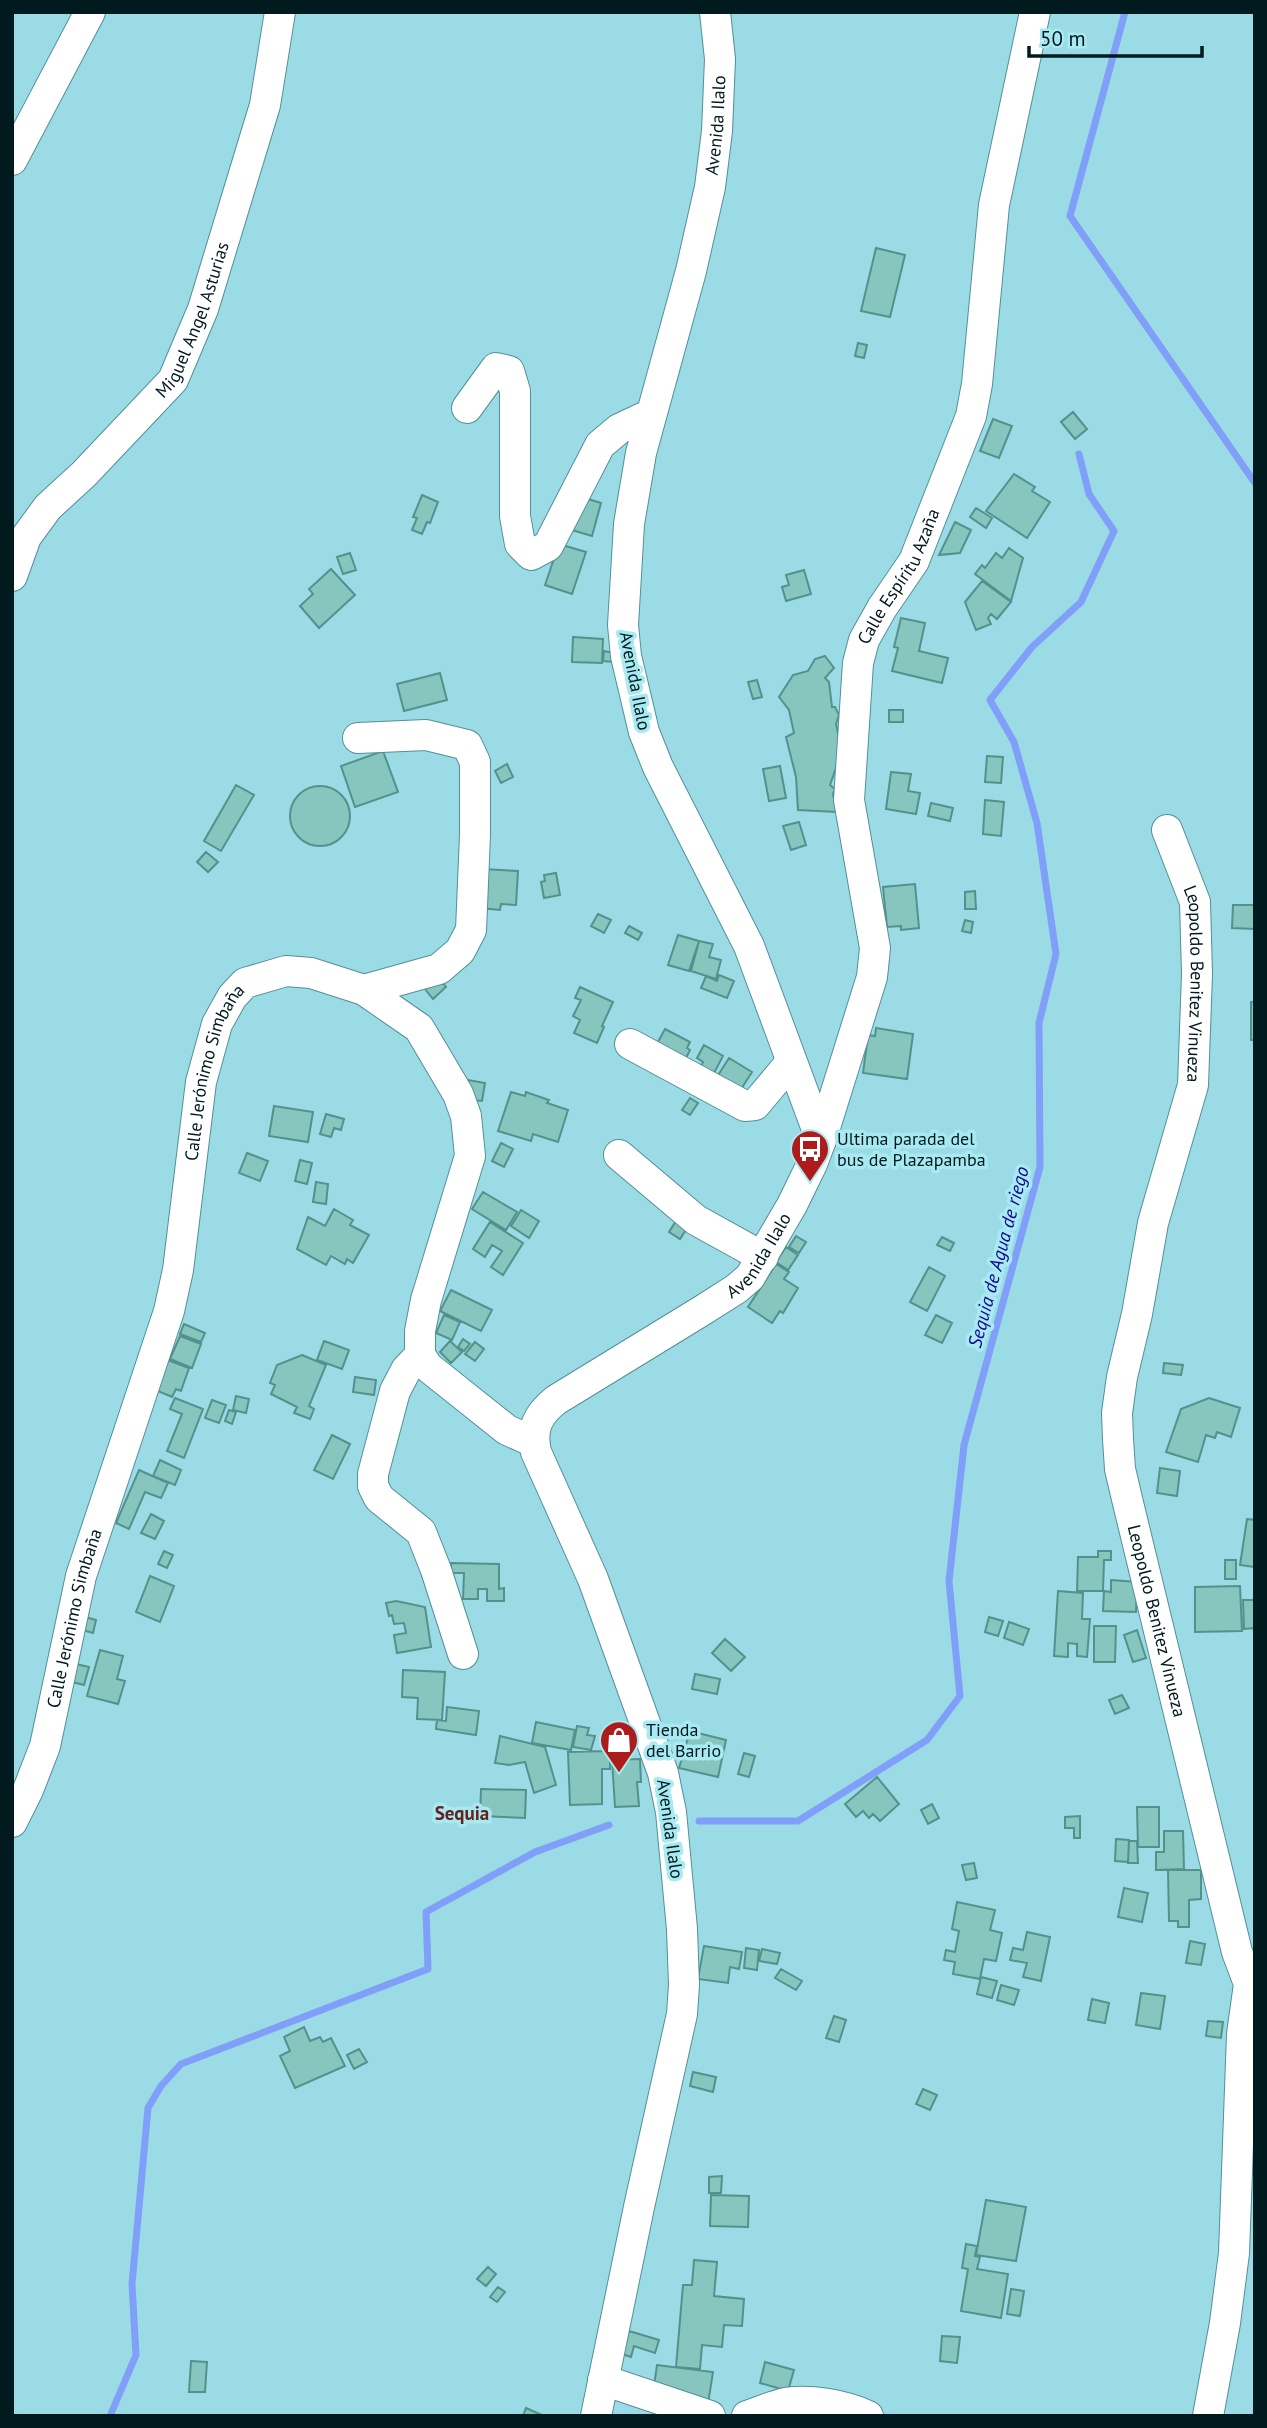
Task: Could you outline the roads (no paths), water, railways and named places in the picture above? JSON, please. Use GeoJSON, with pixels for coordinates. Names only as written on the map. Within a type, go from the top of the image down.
{"type":"FeatureCollection","features":[{"type":"Feature","properties":{"kind":"street"},"geometry":{"type":"LineString","coordinates":[[12,160],[90,12]]}},
{"type":"Feature","properties":{"kind":"street","name":"Miguel Angel Asturias"},"geometry":{"type":"LineString","coordinates":[[12,576],[26,537],[48,508],[173,380],[203,309],[265,105],[280,12]]}},
{"type":"Feature","properties":{"kind":"street","name":"Avenida Ilalo"},"geometry":{"type":"LineString","coordinates":[[596,2416],[682,2014],[682,1929],[671,1812],[663,1773],[593,1579],[541,1465],[533,1432],[544,1410],[736,1289],[750,1277],[812,1164],[821,1140],[749,946],[658,767],[644,732],[626,656],[624,625],[629,524],[640,453],[691,271],[710,187],[717,131],[720,59],[715,12]]}},
{"type":"Feature","properties":{"kind":"street","name":"Calle Espíritu Azaña"},"geometry":{"type":"LineString","coordinates":[[821,1140],[872,977],[875,948],[849,800],[858,663],[864,640],[914,561],[971,416],[977,384],[994,205],[1035,12]]}},
{"type":"Feature","properties":{"kind":"street"},"geometry":{"type":"LineString","coordinates":[[467,408],[496,368],[509,371],[514,391],[515,516],[520,544],[531,555],[548,546],[600,445],[618,429],[651,414]]}},
{"type":"Feature","properties":{"kind":"street"},"geometry":{"type":"LineString","coordinates":[[358,738],[426,735],[467,745],[475,762],[471,930],[460,951],[439,969],[364,990]]}},
{"type":"Feature","properties":{"kind":"street","name":"Leopoldo Benitez Vinueza"},"geometry":{"type":"LineString","coordinates":[[1167,830],[1195,902],[1197,974],[1193,1085],[1153,1223],[1117,1413],[1121,1469],[1182,1733],[1237,1952],[1252,1984],[1242,2034],[1244,2256],[1225,2323],[1208,2416]]}},
{"type":"Feature","properties":{"kind":"street","name":"Calle Jerónimo Simbaña"},"geometry":{"type":"LineString","coordinates":[[12,1822],[45,1746],[81,1576],[169,1311],[178,1270],[201,1082],[217,1024],[232,997],[245,984],[286,971],[311,973],[364,990],[419,1028],[458,1094],[466,1116],[470,1156],[425,1300],[418,1343],[420,1355]]}},
{"type":"Feature","properties":{"kind":"street"},"geometry":{"type":"LineString","coordinates":[[631,1044],[745,1107],[755,1105],[792,1062]]}},
{"type":"Feature","properties":{"kind":"street"},"geometry":{"type":"LineString","coordinates":[[619,1155],[696,1220],[763,1257]]}},
{"type":"Feature","properties":{"kind":"street"},"geometry":{"type":"LineString","coordinates":[[463,1654],[421,1532],[379,1498],[373,1486],[373,1474],[395,1391],[405,1370],[420,1355],[428,1367],[507,1430],[534,1442]]}},
{"type":"Feature","properties":{"kind":"street"},"geometry":{"type":"LineString","coordinates":[[603,2380],[710,2416]]}},
{"type":"Feature","properties":{"kind":"street"},"geometry":{"type":"LineString","coordinates":[[747,2416],[785,2403],[809,2402],[854,2409],[868,2416]]}},
{"type":"Feature","properties":{"kind":"waterway"},"geometry":{"type":"LineString","coordinates":[[1125,12],[1070,216],[1255,483]]}},
{"type":"Feature","properties":{"kind":"waterway","name":"Sequia de Agua de riego"},"geometry":{"type":"LineString","coordinates":[[699,1821],[798,1821],[927,1740],[960,1696],[949,1581],[964,1445],[1040,1167],[1039,1023],[1056,954],[1037,823],[1014,742],[990,700],[1032,647],[1081,602],[1114,531],[1089,494],[1079,454]]}},
{"type":"Feature","properties":{"kind":"waterway"},"geometry":{"type":"LineString","coordinates":[[110,2416],[136,2355],[132,2284],[148,2108],[161,2086],[181,2064],[428,1969],[426,1912],[535,1852],[609,1825]]}},
{"type":"Feature","properties":{"kind":"place","name":"Ultima parada del bus de Plazapamba"},"geometry":{"type":"Point","coordinates":[810,1183]}},
{"type":"Feature","properties":{"kind":"place","name":"Tienda del Barrio"},"geometry":{"type":"Point","coordinates":[619,1774]}},
{"type":"Feature","properties":{"kind":"district","name":"Sequia"},"geometry":{"type":"Point","coordinates":[462,1813]}}]}
